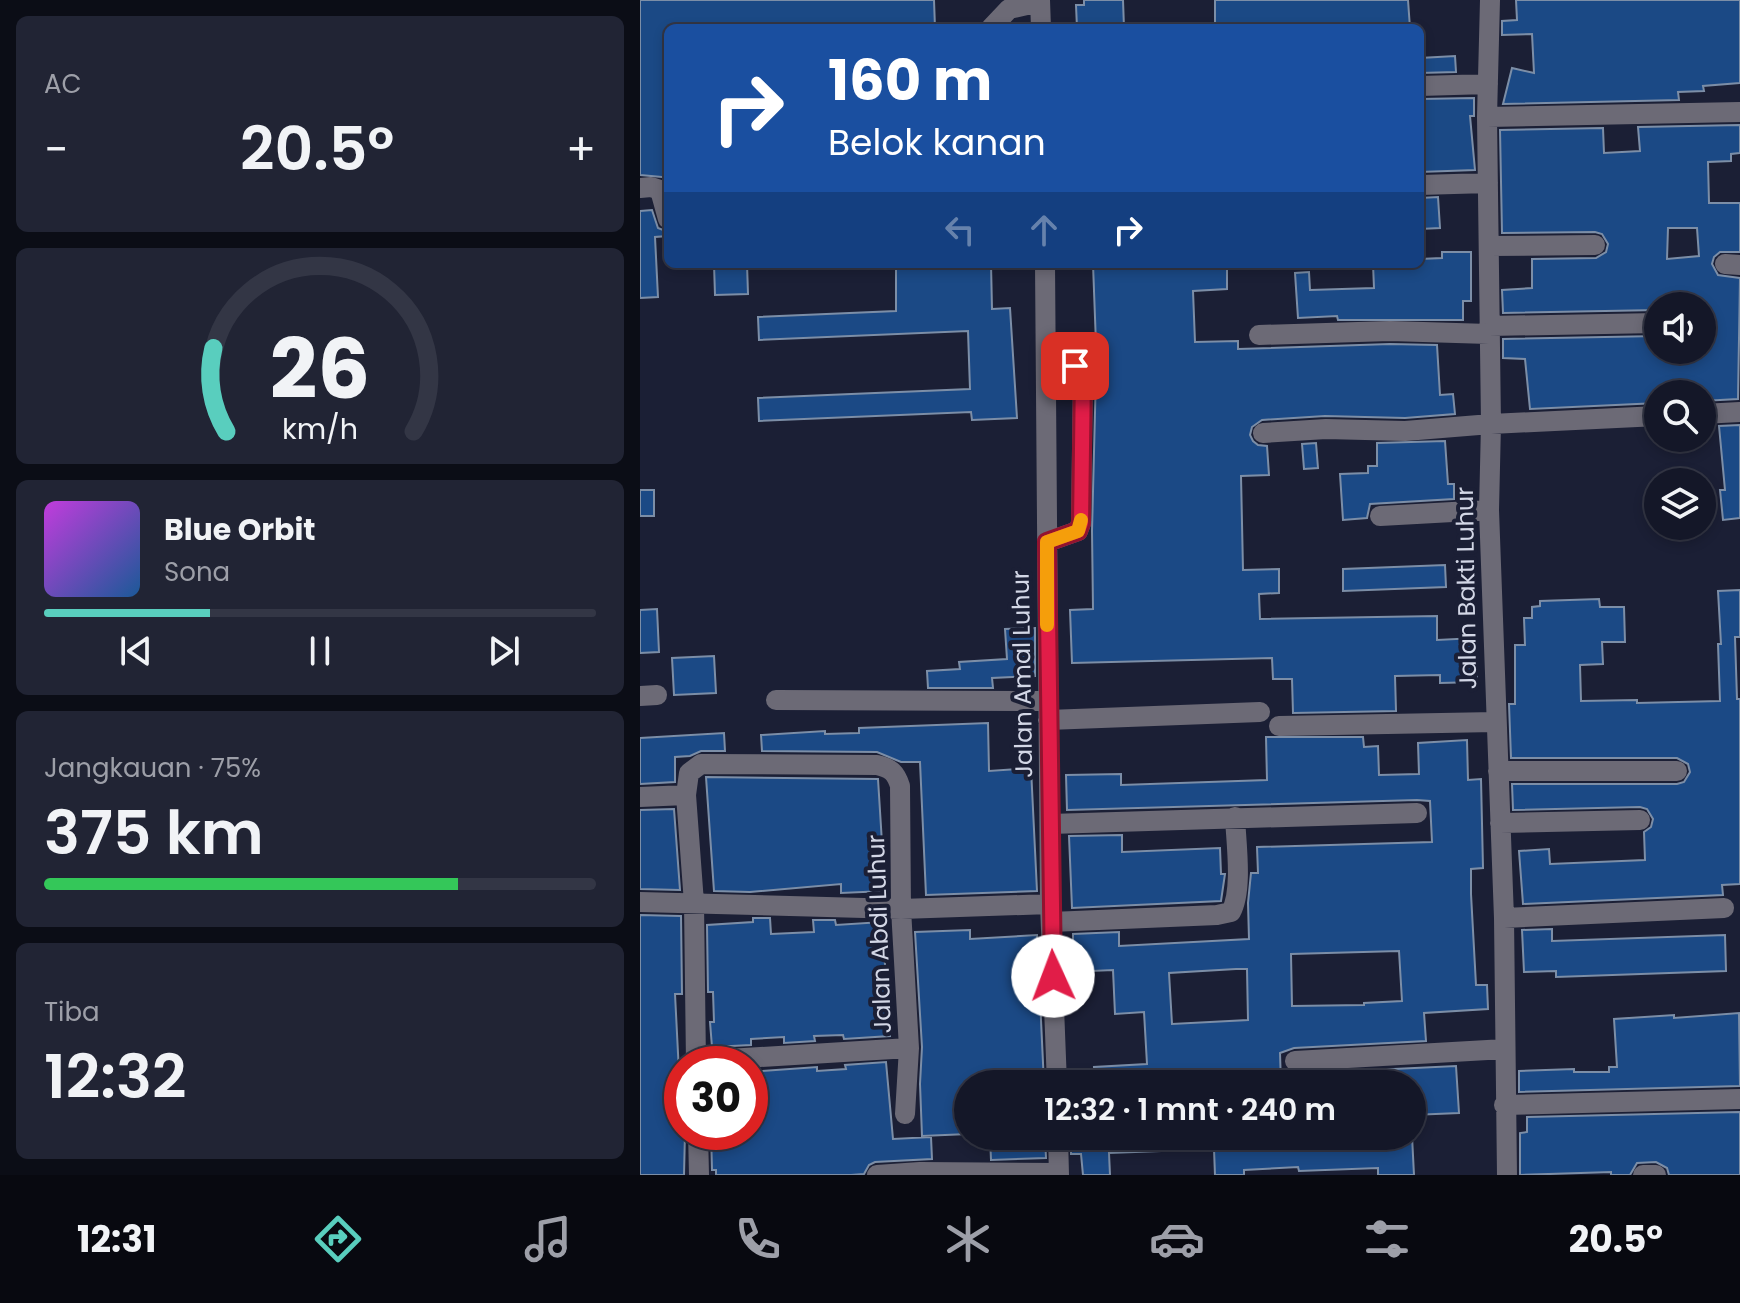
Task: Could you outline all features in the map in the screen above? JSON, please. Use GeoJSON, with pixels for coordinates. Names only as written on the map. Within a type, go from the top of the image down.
{"type":"FeatureCollection","features":[{"type":"Feature","properties":{"kind":"street","name":"Jalan Bakti Luhur"},"geometry":{"type":"LineString","coordinates":[[1490,0],[1487,117],[1491,424],[1489,510],[1504,918],[1507,1175]]}},
{"type":"Feature","properties":{"kind":"street"},"geometry":{"type":"LineString","coordinates":[[995,24],[1009,9],[1040,1],[1041,24]]}},
{"type":"Feature","properties":{"kind":"street"},"geometry":{"type":"LineString","coordinates":[[1424,86],[1488,84]]}},
{"type":"Feature","properties":{"kind":"street"},"geometry":{"type":"LineString","coordinates":[[1487,117],[1740,112]]}},
{"type":"Feature","properties":{"kind":"street"},"geometry":{"type":"LineString","coordinates":[[1424,185],[1488,183]]}},
{"type":"Feature","properties":{"kind":"street"},"geometry":{"type":"LineString","coordinates":[[640,188],[660,190],[664,204]]}},
{"type":"Feature","properties":{"kind":"street"},"geometry":{"type":"LineString","coordinates":[[1489,246],[1595,245]]}},
{"type":"Feature","properties":{"kind":"street","name":"Jalan Amal Luhur"},"geometry":{"type":"LineString","coordinates":[[1045,268],[1050,913],[1056,1070]]}},
{"type":"Feature","properties":{"kind":"street"},"geometry":{"type":"LineString","coordinates":[[1259,335],[1644,324]]}},
{"type":"Feature","properties":{"kind":"street"},"geometry":{"type":"LineString","coordinates":[[1046,364],[1075,366],[1083,373],[1083,498],[1078,531],[1047,542]]}},
{"type":"Feature","properties":{"kind":"street"},"geometry":{"type":"LineString","coordinates":[[1716,413],[1740,412]]}},
{"type":"Feature","properties":{"kind":"street"},"geometry":{"type":"LineString","coordinates":[[1263,433],[1326,429],[1405,431],[1644,417]]}},
{"type":"Feature","properties":{"kind":"street"},"geometry":{"type":"LineString","coordinates":[[1045,499],[1083,498]]}},
{"type":"Feature","properties":{"kind":"street"},"geometry":{"type":"LineString","coordinates":[[1380,516],[1489,510]]}},
{"type":"Feature","properties":{"kind":"street"},"geometry":{"type":"LineString","coordinates":[[776,700],[1048,710],[1260,712]]}},
{"type":"Feature","properties":{"kind":"street"},"geometry":{"type":"LineString","coordinates":[[1279,726],[1495,722]]}},
{"type":"Feature","properties":{"kind":"street","name":"Jalan Abdi Luhur"},"geometry":{"type":"LineString","coordinates":[[686,795],[689,773],[701,764],[877,765],[889,768],[897,776],[900,786],[901,909],[909,1048],[905,1114]]}},
{"type":"Feature","properties":{"kind":"street"},"geometry":{"type":"LineString","coordinates":[[1498,771],[1677,771]]}},
{"type":"Feature","properties":{"kind":"street"},"geometry":{"type":"LineString","coordinates":[[640,797],[686,795],[694,903],[696,1046]]}},
{"type":"Feature","properties":{"kind":"street"},"geometry":{"type":"LineString","coordinates":[[1050,824],[1417,813]]}},
{"type":"Feature","properties":{"kind":"street"},"geometry":{"type":"LineString","coordinates":[[640,902],[1217,915],[1231,912],[1236,903],[1235,817]]}},
{"type":"Feature","properties":{"kind":"street"},"geometry":{"type":"LineString","coordinates":[[1500,823],[1640,820]]}},
{"type":"Feature","properties":{"kind":"street"},"geometry":{"type":"LineString","coordinates":[[1504,918],[1724,908]]}},
{"type":"Feature","properties":{"kind":"street"},"geometry":{"type":"LineString","coordinates":[[768,1057],[909,1048]]}},
{"type":"Feature","properties":{"kind":"street"},"geometry":{"type":"LineString","coordinates":[[1295,1061],[1505,1049]]}},
{"type":"Feature","properties":{"kind":"street"},"geometry":{"type":"LineString","coordinates":[[1504,1105],[1740,1099]]}},
{"type":"Feature","properties":{"kind":"street"},"geometry":{"type":"LineString","coordinates":[[698,1150],[699,1175]]}},
{"type":"Feature","properties":{"kind":"street"},"geometry":{"type":"LineString","coordinates":[[877,1175],[920,1172],[1059,1174],[1058,1150]]}},
{"type":"Feature","properties":{"kind":"street"},"geometry":{"type":"LineString","coordinates":[[1643,1175],[1656,1175]]}},
{"type":"Feature","properties":{"kind":"building"},"geometry":{"type":"Polygon","coordinates":[[[640,0],[934,0],[935,24],[664,24],[664,177],[640,175],[640,0]]]}},
{"type":"Feature","properties":{"kind":"building"},"geometry":{"type":"Polygon","coordinates":[[[1084,0],[1123,0],[1124,24],[1077,24],[1076,5],[1084,5],[1084,0]]]}},
{"type":"Feature","properties":{"kind":"building"},"geometry":{"type":"Polygon","coordinates":[[[1215,0],[1408,0],[1410,24],[1215,24],[1215,0]]]}},
{"type":"Feature","properties":{"kind":"building"},"geometry":{"type":"Polygon","coordinates":[[[1516,0],[1740,0],[1740,83],[1703,86],[1704,91],[1678,92],[1679,100],[1503,104],[1512,68],[1534,73],[1532,34],[1502,35],[1502,21],[1517,20],[1516,0]]]}},
{"type":"Feature","properties":{"kind":"building"},"geometry":{"type":"Polygon","coordinates":[[[1455,56],[1456,72],[1424,73],[1424,58],[1455,56]]]}},
{"type":"Feature","properties":{"kind":"building"},"geometry":{"type":"Polygon","coordinates":[[[1474,98],[1474,116],[1470,116],[1475,170],[1424,172],[1424,99],[1474,98]]]}},
{"type":"Feature","properties":{"kind":"building"},"geometry":{"type":"Polygon","coordinates":[[[1740,125],[1740,153],[1731,154],[1731,161],[1708,162],[1709,203],[1740,203],[1740,252],[1720,252],[1712,264],[1718,275],[1740,278],[1738,399],[1716,400],[1716,380],[1644,380],[1644,404],[1530,409],[1525,359],[1503,358],[1503,339],[1644,336],[1644,364],[1716,364],[1716,292],[1644,292],[1644,310],[1503,313],[1502,290],[1532,288],[1532,259],[1596,258],[1606,252],[1608,244],[1602,234],[1595,232],[1502,233],[1500,130],[1603,128],[1604,153],[1640,151],[1638,127],[1740,125]],[[1668,228],[1667,259],[1699,256],[1697,228],[1668,228]]]}},
{"type":"Feature","properties":{"kind":"building"},"geometry":{"type":"Polygon","coordinates":[[[1438,197],[1440,228],[1424,229],[1424,198],[1438,197]]]}},
{"type":"Feature","properties":{"kind":"building"},"geometry":{"type":"Polygon","coordinates":[[[652,210],[658,228],[664,230],[664,236],[655,237],[658,297],[640,298],[640,211],[652,210]]]}},
{"type":"Feature","properties":{"kind":"building"},"geometry":{"type":"Polygon","coordinates":[[[1442,252],[1471,252],[1471,301],[1463,301],[1463,320],[1338,320],[1337,316],[1298,318],[1295,273],[1309,272],[1310,290],[1374,288],[1373,268],[1424,268],[1424,259],[1442,258],[1442,252]]]}},
{"type":"Feature","properties":{"kind":"building"},"geometry":{"type":"Polygon","coordinates":[[[714,268],[747,268],[748,294],[715,295],[714,268]]]}},
{"type":"Feature","properties":{"kind":"building"},"geometry":{"type":"Polygon","coordinates":[[[896,268],[991,268],[992,309],[1010,308],[1017,418],[972,420],[971,412],[759,421],[758,398],[970,389],[968,331],[759,340],[758,317],[896,311],[896,268]]]}},
{"type":"Feature","properties":{"kind":"building"},"geometry":{"type":"Polygon","coordinates":[[[1093,268],[1227,268],[1227,289],[1193,291],[1195,342],[1238,341],[1238,349],[1437,345],[1440,395],[1453,394],[1455,414],[1405,418],[1325,416],[1262,420],[1252,427],[1250,435],[1253,441],[1267,446],[1269,475],[1241,476],[1243,570],[1279,569],[1279,593],[1259,594],[1260,619],[1437,616],[1437,640],[1476,638],[1477,682],[1440,683],[1440,675],[1395,676],[1396,711],[1293,713],[1292,679],[1273,679],[1272,658],[1072,663],[1070,610],[1093,609],[1096,373],[1089,360],[1088,344],[1096,344],[1093,268]]]}},
{"type":"Feature","properties":{"kind":"building"},"geometry":{"type":"Polygon","coordinates":[[[1740,425],[1740,518],[1723,520],[1720,490],[1725,490],[1719,426],[1740,425]]]}},
{"type":"Feature","properties":{"kind":"building"},"geometry":{"type":"Polygon","coordinates":[[[1445,441],[1448,484],[1454,484],[1454,499],[1370,504],[1367,518],[1343,520],[1340,474],[1368,473],[1368,466],[1377,466],[1377,443],[1445,441]]]}},
{"type":"Feature","properties":{"kind":"building"},"geometry":{"type":"Polygon","coordinates":[[[1316,443],[1318,468],[1304,469],[1302,444],[1316,443]]]}},
{"type":"Feature","properties":{"kind":"building"},"geometry":{"type":"Polygon","coordinates":[[[640,490],[654,490],[654,516],[640,516],[640,490]]]}},
{"type":"Feature","properties":{"kind":"building"},"geometry":{"type":"Polygon","coordinates":[[[1445,565],[1446,587],[1343,591],[1343,569],[1445,565]]]}},
{"type":"Feature","properties":{"kind":"building"},"geometry":{"type":"Polygon","coordinates":[[[1740,590],[1740,637],[1735,637],[1737,699],[1740,699],[1740,884],[1722,885],[1723,895],[1523,904],[1519,851],[1549,849],[1550,864],[1645,860],[1644,832],[1651,827],[1653,819],[1647,809],[1640,807],[1513,810],[1512,784],[1677,784],[1684,782],[1690,772],[1688,764],[1677,758],[1511,758],[1509,704],[1515,704],[1515,645],[1525,645],[1524,618],[1532,618],[1532,607],[1540,606],[1540,601],[1599,599],[1600,607],[1624,607],[1625,642],[1602,642],[1603,664],[1580,665],[1581,701],[1720,701],[1718,591],[1740,590]]]}},
{"type":"Feature","properties":{"kind":"building"},"geometry":{"type":"Polygon","coordinates":[[[657,609],[659,652],[640,653],[640,610],[657,609]]]}},
{"type":"Feature","properties":{"kind":"building"},"geometry":{"type":"Polygon","coordinates":[[[1035,628],[1035,676],[992,678],[993,688],[928,688],[927,671],[960,669],[959,662],[1007,659],[1005,629],[1035,628]]]}},
{"type":"Feature","properties":{"kind":"building"},"geometry":{"type":"Polygon","coordinates":[[[714,656],[716,693],[674,695],[672,658],[714,656]]]}},
{"type":"Feature","properties":{"kind":"building"},"geometry":{"type":"Polygon","coordinates":[[[988,723],[989,771],[1031,768],[1037,891],[926,895],[920,762],[901,762],[877,752],[762,751],[761,735],[825,731],[825,734],[859,733],[859,728],[988,723]]]}},
{"type":"Feature","properties":{"kind":"building"},"geometry":{"type":"Polygon","coordinates":[[[724,733],[725,751],[701,751],[675,757],[675,782],[640,784],[640,738],[724,733]]]}},
{"type":"Feature","properties":{"kind":"building"},"geometry":{"type":"Polygon","coordinates":[[[1266,737],[1363,737],[1364,747],[1378,746],[1379,775],[1419,774],[1418,743],[1467,740],[1468,780],[1481,779],[1483,868],[1471,869],[1471,894],[1476,985],[1487,985],[1488,1009],[1424,1013],[1426,1041],[1294,1048],[1280,1053],[1281,1070],[1094,1070],[1094,1067],[1147,1064],[1144,1012],[1115,1014],[1113,970],[1069,972],[1068,942],[1073,942],[1073,934],[1119,932],[1119,946],[1249,939],[1248,903],[1251,873],[1258,873],[1257,847],[1432,842],[1430,801],[1067,810],[1066,775],[1121,774],[1121,785],[1267,780],[1266,737]],[[1399,951],[1291,954],[1292,1006],[1402,1001],[1399,951]],[[1247,969],[1169,973],[1172,1024],[1248,1020],[1247,969]]]}},
{"type":"Feature","properties":{"kind":"building"},"geometry":{"type":"Polygon","coordinates":[[[706,777],[878,779],[885,891],[841,893],[841,884],[750,892],[714,891],[706,777]]]}},
{"type":"Feature","properties":{"kind":"building"},"geometry":{"type":"Polygon","coordinates":[[[674,809],[680,890],[640,889],[640,810],[674,809]]]}},
{"type":"Feature","properties":{"kind":"building"},"geometry":{"type":"Polygon","coordinates":[[[1122,835],[1122,852],[1220,848],[1221,874],[1225,874],[1221,901],[1072,908],[1069,836],[1122,835]]]}},
{"type":"Feature","properties":{"kind":"building"},"geometry":{"type":"Polygon","coordinates":[[[640,915],[681,916],[682,994],[675,994],[678,1046],[664,1046],[664,1150],[685,1150],[684,1175],[640,1175],[640,915]]]}},
{"type":"Feature","properties":{"kind":"building"},"geometry":{"type":"Polygon","coordinates":[[[753,918],[770,918],[771,934],[814,932],[813,920],[835,920],[836,925],[882,922],[890,1036],[844,1039],[843,1035],[814,1036],[815,1041],[784,1043],[784,1037],[751,1039],[751,1045],[712,1046],[713,992],[708,992],[707,925],[753,922],[753,918]]]}},
{"type":"Feature","properties":{"kind":"building"},"geometry":{"type":"Polygon","coordinates":[[[1552,929],[1552,941],[1725,935],[1726,971],[1556,977],[1556,971],[1524,972],[1522,930],[1552,929]]]}},
{"type":"Feature","properties":{"kind":"building"},"geometry":{"type":"Polygon","coordinates":[[[970,930],[970,939],[1037,935],[1043,1070],[954,1070],[954,1135],[922,1136],[922,1047],[915,932],[970,930]]]}},
{"type":"Feature","properties":{"kind":"building"},"geometry":{"type":"Polygon","coordinates":[[[1739,1013],[1740,1086],[1519,1092],[1519,1071],[1574,1069],[1574,1072],[1609,1072],[1609,1067],[1617,1067],[1614,1019],[1739,1013]]]}},
{"type":"Feature","properties":{"kind":"building"},"geometry":{"type":"Polygon","coordinates":[[[886,1062],[893,1139],[931,1137],[932,1159],[875,1162],[864,1174],[851,1175],[716,1175],[716,1170],[712,1170],[711,1150],[768,1150],[768,1071],[817,1067],[817,1071],[846,1069],[845,1065],[886,1062]]]}},
{"type":"Feature","properties":{"kind":"building"},"geometry":{"type":"Polygon","coordinates":[[[1456,1066],[1459,1113],[1426,1114],[1426,1070],[1373,1070],[1456,1066]]]}},
{"type":"Feature","properties":{"kind":"building"},"geometry":{"type":"Polygon","coordinates":[[[1740,1112],[1740,1175],[1669,1175],[1667,1168],[1656,1162],[1637,1163],[1630,1175],[1611,1175],[1611,1172],[1520,1175],[1520,1133],[1527,1132],[1527,1117],[1740,1112]]]}},
{"type":"Feature","properties":{"kind":"building"},"geometry":{"type":"Polygon","coordinates":[[[991,1150],[1046,1150],[1046,1158],[991,1160],[991,1150]]]}},
{"type":"Feature","properties":{"kind":"building"},"geometry":{"type":"Polygon","coordinates":[[[1071,1150],[1188,1150],[1109,1153],[1110,1175],[1083,1175],[1081,1154],[1071,1154],[1071,1150]]]}},
{"type":"Feature","properties":{"kind":"building"},"geometry":{"type":"Polygon","coordinates":[[[1214,1150],[1413,1150],[1414,1175],[1378,1175],[1378,1168],[1299,1171],[1298,1167],[1244,1170],[1244,1175],[1215,1175],[1214,1150]]]}},
{"type":"Feature","properties":{"kind":"slow traffic"},"geometry":{"type":"LineString","coordinates":[[1047,625],[1047,542],[1078,531],[1081,520]]}},
{"type":"Feature","properties":{"kind":"route"},"geometry":{"type":"LineString","coordinates":[[1053,976],[1047,542],[1078,531],[1081,523],[1083,373],[1080,367],[1075,366]]}}]}
